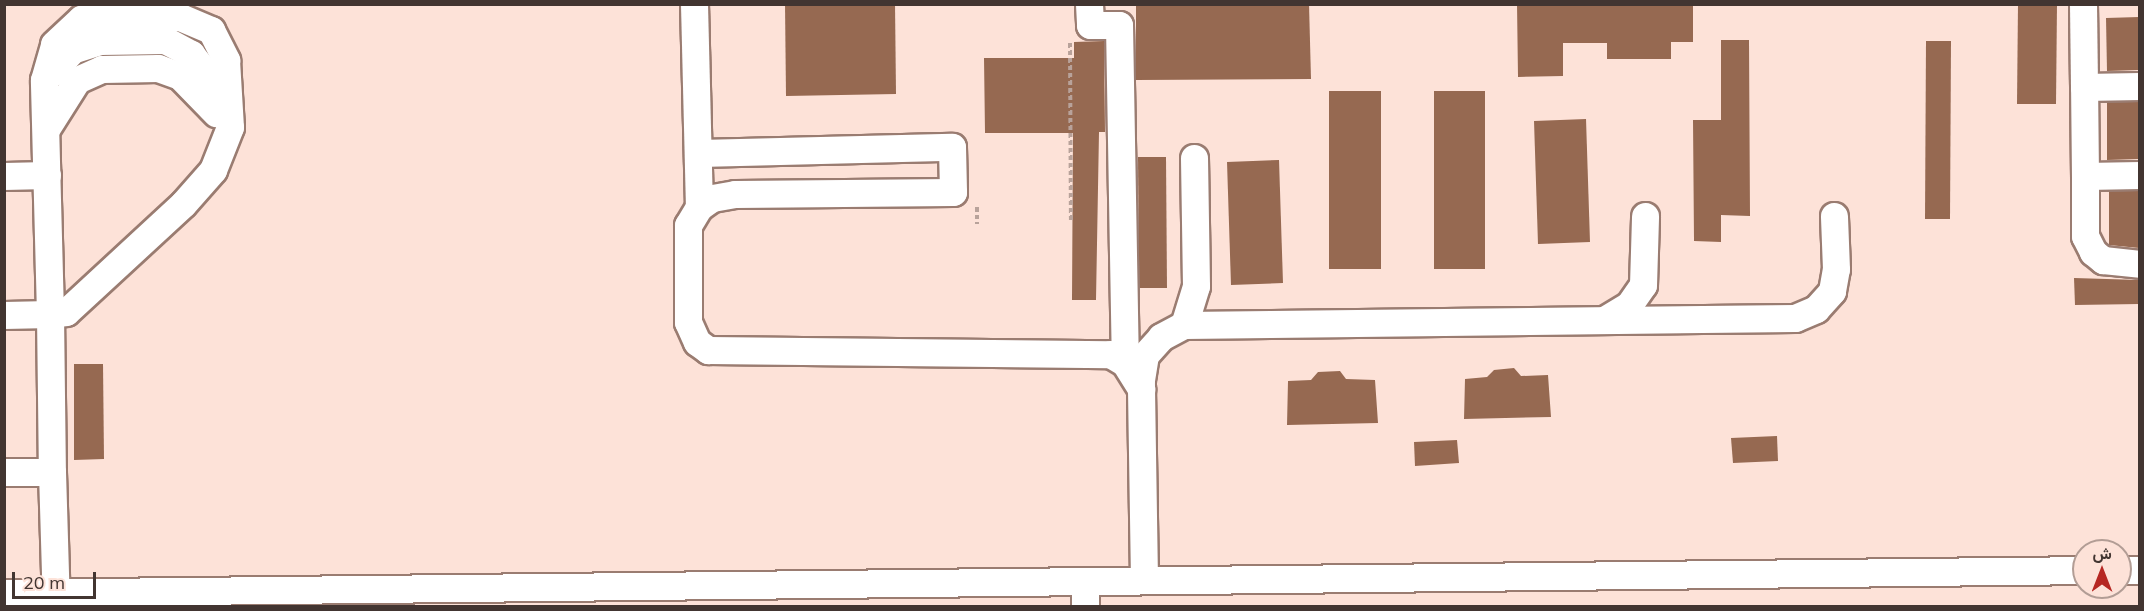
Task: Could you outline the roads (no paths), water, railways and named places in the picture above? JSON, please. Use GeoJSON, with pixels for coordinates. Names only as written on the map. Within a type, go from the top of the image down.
{"type":"FeatureCollection","features":[{"type":"Feature","properties":{"kind":"lane"},"geometry":{"type":"LineString","coordinates":[[694,4],[699,207]]}},
{"type":"Feature","properties":{"kind":"lane"},"geometry":{"type":"LineString","coordinates":[[1089,4],[1090,25],[1119,15],[1125,363]]}},
{"type":"Feature","properties":{"kind":"lane"},"geometry":{"type":"LineString","coordinates":[[2083,4],[2085,236],[2093,252],[2103,260],[2139,264]]}},
{"type":"Feature","properties":{"kind":"lane"},"geometry":{"type":"LineString","coordinates":[[4,315],[50,314],[66,312],[183,204],[213,170],[230,127],[226,60],[211,30],[180,17],[81,19],[54,44],[44,80],[50,314],[52,472],[56,599]]}},
{"type":"Feature","properties":{"kind":"lane"},"geometry":{"type":"LineString","coordinates":[[46,129],[77,80],[102,69],[158,68],[180,76],[230,127]]}},
{"type":"Feature","properties":{"kind":"lane"},"geometry":{"type":"LineString","coordinates":[[2084,87],[2139,86]]}},
{"type":"Feature","properties":{"kind":"lane"},"geometry":{"type":"LineString","coordinates":[[699,153],[952,147],[953,192],[735,194],[712,198],[699,207],[688,225],[688,322],[697,342],[708,350],[1110,354],[1125,363],[1141,389]]}},
{"type":"Feature","properties":{"kind":"lane"},"geometry":{"type":"LineString","coordinates":[[1144,580],[1141,389],[1145,355],[1161,337],[1184,326],[1196,286],[1194,158]]}},
{"type":"Feature","properties":{"kind":"lane"},"geometry":{"type":"LineString","coordinates":[[4,176],[47,175]]}},
{"type":"Feature","properties":{"kind":"lane"},"geometry":{"type":"LineString","coordinates":[[2085,176],[2139,175]]}},
{"type":"Feature","properties":{"kind":"lane"},"geometry":{"type":"LineString","coordinates":[[1604,320],[1629,305],[1643,285],[1645,216]]}},
{"type":"Feature","properties":{"kind":"lane"},"geometry":{"type":"LineString","coordinates":[[1125,325],[1795,318],[1816,309],[1832,291],[1836,269],[1834,216]]}},
{"type":"Feature","properties":{"kind":"lane"},"geometry":{"type":"LineString","coordinates":[[4,472],[52,472]]}},
{"type":"Feature","properties":{"kind":"lane"},"geometry":{"type":"LineString","coordinates":[[4,593],[56,599],[1085,594],[1144,580],[2072,570]]}}]}
